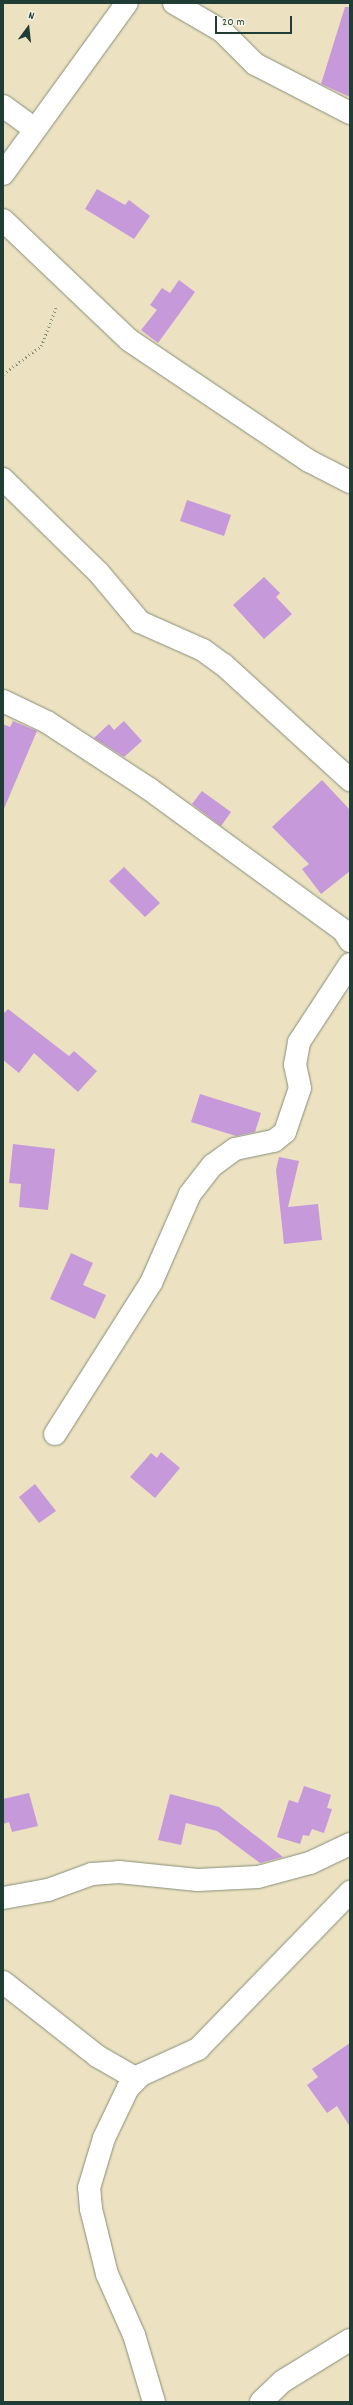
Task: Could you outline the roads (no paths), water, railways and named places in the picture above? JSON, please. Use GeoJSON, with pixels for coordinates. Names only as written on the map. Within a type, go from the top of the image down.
{"type":"FeatureCollection","features":[{"type":"Feature","properties":{"kind":"street"},"geometry":{"type":"LineString","coordinates":[[174,3],[222,31],[255,64],[350,114]]}},
{"type":"Feature","properties":{"kind":"street"},"geometry":{"type":"LineString","coordinates":[[3,174],[33,128],[124,4]]}},
{"type":"Feature","properties":{"kind":"street"},"geometry":{"type":"LineString","coordinates":[[3,106],[33,128]]}},
{"type":"Feature","properties":{"kind":"street"},"geometry":{"type":"LineString","coordinates":[[3,220],[129,340],[309,461],[350,482]]}},
{"type":"Feature","properties":{"kind":"street"},"geometry":{"type":"LineString","coordinates":[[3,479],[99,573],[140,622],[203,650],[350,780]]}},
{"type":"Feature","properties":{"kind":"street"},"geometry":{"type":"LineString","coordinates":[[3,701],[47,722],[148,788],[343,930],[350,941]]}},
{"type":"Feature","properties":{"kind":"street"},"geometry":{"type":"LineString","coordinates":[[56,1434],[151,1283],[190,1194],[213,1165],[235,1149],[274,1142],[285,1132],[300,1088],[295,1065],[299,1042],[350,964]]}},
{"type":"Feature","properties":{"kind":"street"},"geometry":{"type":"LineString","coordinates":[[3,1898],[48,1890],[92,1874],[119,1872],[198,1880],[258,1877],[310,1863],[350,1844]]}},
{"type":"Feature","properties":{"kind":"street"},"geometry":{"type":"LineString","coordinates":[[154,2402],[134,2335],[107,2274],[89,2188],[104,2138],[128,2088],[137,2079],[198,2048],[350,1892]]}},
{"type":"Feature","properties":{"kind":"street"},"geometry":{"type":"LineString","coordinates":[[3,1982],[97,2056],[137,2079]]}},
{"type":"Feature","properties":{"kind":"street"},"geometry":{"type":"LineString","coordinates":[[261,2402],[283,2381],[350,2340]]}}]}
